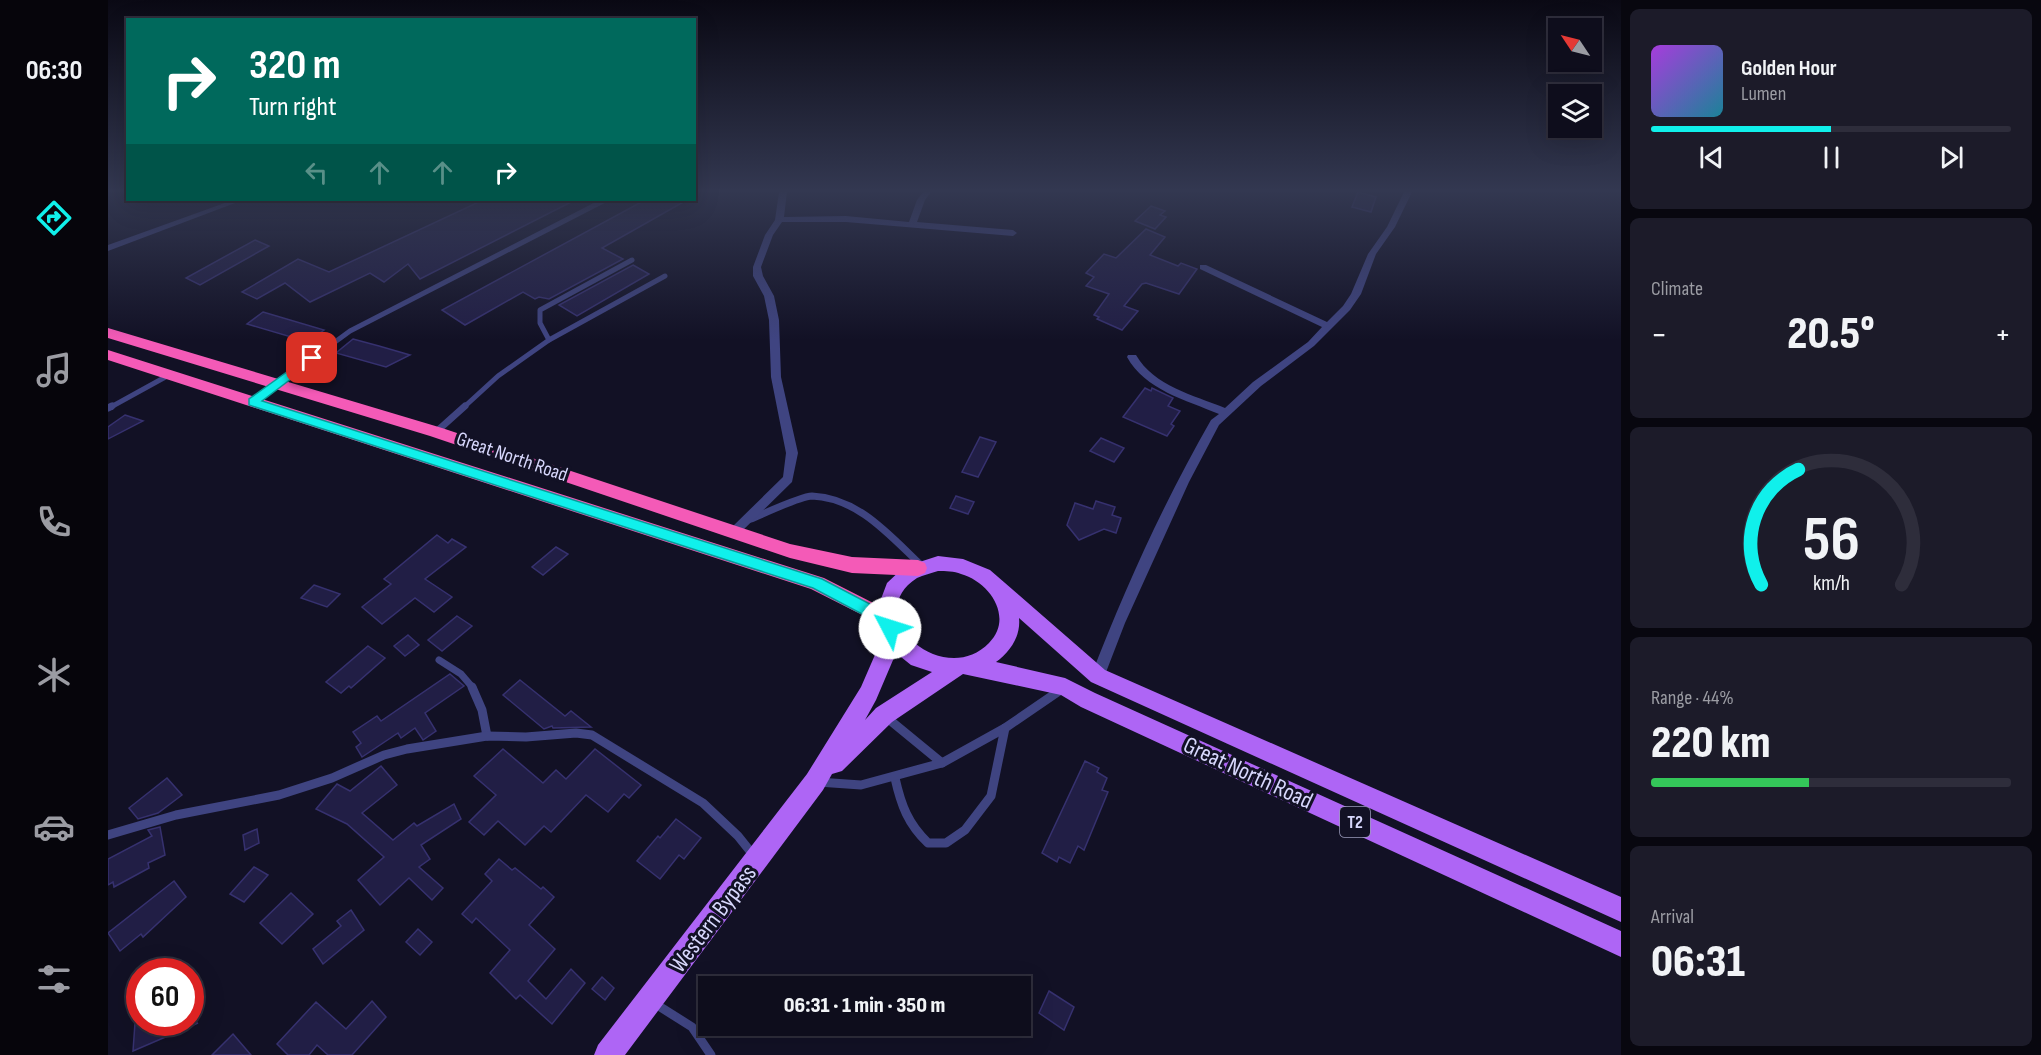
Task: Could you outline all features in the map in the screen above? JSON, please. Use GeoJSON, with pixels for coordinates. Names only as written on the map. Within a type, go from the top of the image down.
{"type":"FeatureCollection","features":[{"type":"Feature","properties":{"kind":"highway","name":"Great North Road"},"geometry":{"type":"LineString","coordinates":[[108,333],[740,526],[790,551],[852,565],[920,567]]}},
{"type":"Feature","properties":{"kind":"highway","name":"Great North Road"},"geometry":{"type":"LineString","coordinates":[[108,355],[817,583],[890,628]]}},
{"type":"Feature","properties":{"kind":"main road"},"geometry":{"type":"LineString","coordinates":[[946,563],[970,567],[990,579],[1006,598],[1010,616],[1007,634],[996,650],[964,666],[948,667],[926,662],[907,651],[890,628],[887,604],[893,589],[904,577],[920,567],[946,563]]}},
{"type":"Feature","properties":{"kind":"main road","name":"Great North Road"},"geometry":{"type":"LineString","coordinates":[[1001,590],[1098,676],[1621,909]]}},
{"type":"Feature","properties":{"kind":"main road","name":"Western Bypass"},"geometry":{"type":"LineString","coordinates":[[609,1055],[815,782],[869,693],[890,628]]}},
{"type":"Feature","properties":{"kind":"main road","name":"Western Bypass"},"geometry":{"type":"LineString","coordinates":[[815,782],[884,715],[964,666]]}},
{"type":"Feature","properties":{"kind":"main road","name":"Great North Road"},"geometry":{"type":"LineString","coordinates":[[964,666],[1065,687],[1088,700],[1621,944]]}},
{"type":"Feature","properties":{"kind":"street"},"geometry":{"type":"LineString","coordinates":[[108,248],[126,241]]}},
{"type":"Feature","properties":{"kind":"street"},"geometry":{"type":"LineString","coordinates":[[740,526],[788,479],[792,453],[776,377],[774,320],[769,297],[758,276],[757,267],[767,241]]}},
{"type":"Feature","properties":{"kind":"street"},"geometry":{"type":"LineString","coordinates":[[1098,676],[1118,623],[1199,450],[1225,412],[1330,327],[1356,294],[1372,254],[1381,241]]}},
{"type":"Feature","properties":{"kind":"street"},"geometry":{"type":"LineString","coordinates":[[1203,267],[1330,327]]}},
{"type":"Feature","properties":{"kind":"street"},"geometry":{"type":"LineString","coordinates":[[1132,357],[1135,366],[1147,377],[1225,412]]}},
{"type":"Feature","properties":{"kind":"lane"},"geometry":{"type":"LineString","coordinates":[[253,402],[350,330],[524,241]]}},
{"type":"Feature","properties":{"kind":"lane"},"geometry":{"type":"LineString","coordinates":[[549,340],[538,318],[540,310],[632,260]]}},
{"type":"Feature","properties":{"kind":"lane"},"geometry":{"type":"LineString","coordinates":[[436,432],[498,376],[549,340],[665,276]]}},
{"type":"Feature","properties":{"kind":"lane"},"geometry":{"type":"LineString","coordinates":[[108,408],[169,375]]}},
{"type":"Feature","properties":{"kind":"lane"},"geometry":{"type":"LineString","coordinates":[[740,526],[810,496],[854,506],[879,525],[920,567]]}},
{"type":"Feature","properties":{"kind":"lane"},"geometry":{"type":"LineString","coordinates":[[439,660],[453,668],[477,690],[483,707],[487,736]]}},
{"type":"Feature","properties":{"kind":"lane"},"geometry":{"type":"LineString","coordinates":[[815,782],[861,785],[895,778],[942,763],[1005,728],[1065,687]]}},
{"type":"Feature","properties":{"kind":"lane"},"geometry":{"type":"LineString","coordinates":[[884,715],[942,763]]}},
{"type":"Feature","properties":{"kind":"lane"},"geometry":{"type":"LineString","coordinates":[[895,778],[902,810],[910,828],[928,843],[946,843],[965,830],[991,796],[1005,728]]}},
{"type":"Feature","properties":{"kind":"lane"},"geometry":{"type":"LineString","coordinates":[[108,835],[176,815],[279,795],[332,778],[384,755],[487,736],[526,737],[576,733],[592,735],[703,803],[738,836],[757,860]]}},
{"type":"Feature","properties":{"kind":"lane"},"geometry":{"type":"LineString","coordinates":[[651,1001],[692,1027],[711,1055]]}},
{"type":"Feature","properties":{"kind":"building"},"geometry":{"type":"Polygon","coordinates":[[[253,241],[269,246],[200,285],[186,278],[253,241]]]}},
{"type":"Feature","properties":{"kind":"building"},"geometry":{"type":"Polygon","coordinates":[[[395,241],[494,241],[420,279],[408,264],[384,282],[370,273],[310,302],[285,283],[257,299],[242,292],[298,259],[329,272],[395,241]]]}},
{"type":"Feature","properties":{"kind":"building"},"geometry":{"type":"Polygon","coordinates":[[[569,241],[614,241],[602,248],[623,259],[549,299],[539,297],[535,299],[523,292],[465,325],[442,310],[569,241]]]}},
{"type":"Feature","properties":{"kind":"building"},"geometry":{"type":"Polygon","coordinates":[[[1133,241],[1161,241],[1150,255],[1178,266],[1181,263],[1197,269],[1179,294],[1146,283],[1142,284],[1124,306],[1138,311],[1122,330],[1097,319],[1099,317],[1094,315],[1109,294],[1086,286],[1094,277],[1086,273],[1104,254],[1116,258],[1133,241]]]}},
{"type":"Feature","properties":{"kind":"building"},"geometry":{"type":"Polygon","coordinates":[[[633,265],[649,274],[577,316],[559,305],[633,265]]]}},
{"type":"Feature","properties":{"kind":"building"},"geometry":{"type":"Polygon","coordinates":[[[263,312],[324,330],[308,342],[247,324],[263,312]]]}},
{"type":"Feature","properties":{"kind":"building"},"geometry":{"type":"Polygon","coordinates":[[[353,339],[410,355],[386,367],[336,353],[353,339]]]}},
{"type":"Feature","properties":{"kind":"building"},"geometry":{"type":"Polygon","coordinates":[[[1145,388],[1151,391],[1152,388],[1173,398],[1168,406],[1180,411],[1171,424],[1174,426],[1167,436],[1123,417],[1145,388]]]}},
{"type":"Feature","properties":{"kind":"building"},"geometry":{"type":"Polygon","coordinates":[[[125,415],[143,421],[108,439],[108,427],[125,415]]]}},
{"type":"Feature","properties":{"kind":"building"},"geometry":{"type":"Polygon","coordinates":[[[980,437],[996,442],[978,477],[962,472],[980,437]]]}},
{"type":"Feature","properties":{"kind":"building"},"geometry":{"type":"Polygon","coordinates":[[[1101,438],[1124,448],[1114,462],[1090,451],[1101,438]]]}},
{"type":"Feature","properties":{"kind":"building"},"geometry":{"type":"Polygon","coordinates":[[[956,496],[974,502],[968,514],[950,508],[956,496]]]}},
{"type":"Feature","properties":{"kind":"building"},"geometry":{"type":"Polygon","coordinates":[[[1096,501],[1115,507],[1112,515],[1121,518],[1116,533],[1104,529],[1079,540],[1067,525],[1075,503],[1093,509],[1096,501]]]}},
{"type":"Feature","properties":{"kind":"building"},"geometry":{"type":"Polygon","coordinates":[[[437,535],[448,543],[452,539],[466,547],[425,579],[452,597],[434,612],[415,598],[382,624],[362,607],[391,584],[384,579],[437,535]]]}},
{"type":"Feature","properties":{"kind":"building"},"geometry":{"type":"Polygon","coordinates":[[[556,547],[568,554],[543,575],[532,567],[556,547]]]}},
{"type":"Feature","properties":{"kind":"building"},"geometry":{"type":"Polygon","coordinates":[[[314,585],[340,594],[327,607],[301,598],[314,585]]]}},
{"type":"Feature","properties":{"kind":"building"},"geometry":{"type":"Polygon","coordinates":[[[457,616],[472,626],[442,651],[428,640],[457,616]]]}},
{"type":"Feature","properties":{"kind":"building"},"geometry":{"type":"Polygon","coordinates":[[[408,635],[419,645],[405,656],[394,646],[408,635]]]}},
{"type":"Feature","properties":{"kind":"building"},"geometry":{"type":"Polygon","coordinates":[[[368,646],[385,658],[351,688],[349,686],[341,693],[326,682],[368,646]]]}},
{"type":"Feature","properties":{"kind":"building"},"geometry":{"type":"Polygon","coordinates":[[[450,674],[464,686],[425,713],[436,731],[423,740],[415,728],[401,738],[398,733],[362,757],[356,747],[361,743],[353,732],[377,716],[381,721],[450,674]]]}},
{"type":"Feature","properties":{"kind":"building"},"geometry":{"type":"Polygon","coordinates":[[[520,680],[565,716],[571,711],[591,727],[553,728],[552,726],[544,729],[503,695],[520,680]]]}},
{"type":"Feature","properties":{"kind":"building"},"geometry":{"type":"Polygon","coordinates":[[[503,749],[543,783],[556,770],[566,779],[595,749],[641,785],[629,798],[624,794],[608,812],[586,795],[551,832],[544,826],[525,845],[498,821],[484,835],[469,822],[496,795],[474,776],[503,749]]]}},
{"type":"Feature","properties":{"kind":"building"},"geometry":{"type":"Polygon","coordinates":[[[1085,761],[1099,768],[1097,772],[1107,778],[1102,790],[1108,792],[1084,850],[1078,846],[1070,863],[1059,857],[1057,862],[1042,853],[1085,761]]]}},
{"type":"Feature","properties":{"kind":"building"},"geometry":{"type":"Polygon","coordinates":[[[381,766],[397,785],[362,813],[393,840],[414,823],[417,826],[454,804],[461,819],[421,845],[430,859],[419,867],[443,888],[432,900],[409,878],[380,905],[358,880],[384,857],[347,824],[316,809],[337,784],[350,791],[381,766]]]}},
{"type":"Feature","properties":{"kind":"building"},"geometry":{"type":"Polygon","coordinates":[[[167,778],[182,795],[158,813],[138,819],[129,808],[167,778]]]}},
{"type":"Feature","properties":{"kind":"building"},"geometry":{"type":"Polygon","coordinates":[[[676,819],[701,838],[684,859],[679,855],[660,879],[637,861],[676,819]]]}},
{"type":"Feature","properties":{"kind":"building"},"geometry":{"type":"Polygon","coordinates":[[[160,827],[165,855],[148,863],[149,868],[114,887],[113,882],[108,885],[108,859],[152,836],[148,830],[160,827]]]}},
{"type":"Feature","properties":{"kind":"building"},"geometry":{"type":"Polygon","coordinates":[[[257,829],[259,843],[245,850],[243,835],[257,829]]]}},
{"type":"Feature","properties":{"kind":"building"},"geometry":{"type":"Polygon","coordinates":[[[499,859],[512,870],[515,868],[541,889],[543,887],[554,897],[529,925],[555,949],[528,981],[546,999],[571,969],[585,983],[552,1024],[520,995],[516,999],[490,973],[510,950],[476,918],[472,923],[462,914],[492,881],[485,874],[499,859]]]}},
{"type":"Feature","properties":{"kind":"building"},"geometry":{"type":"Polygon","coordinates":[[[254,867],[268,875],[244,902],[230,894],[254,867]]]}},
{"type":"Feature","properties":{"kind":"building"},"geometry":{"type":"Polygon","coordinates":[[[174,881],[186,897],[143,937],[141,934],[120,951],[108,933],[174,881]]]}},
{"type":"Feature","properties":{"kind":"building"},"geometry":{"type":"Polygon","coordinates":[[[291,893],[313,914],[282,944],[260,923],[291,893]]]}},
{"type":"Feature","properties":{"kind":"building"},"geometry":{"type":"Polygon","coordinates":[[[351,910],[364,930],[323,964],[313,949],[341,926],[337,921],[351,910]]]}},
{"type":"Feature","properties":{"kind":"building"},"geometry":{"type":"Polygon","coordinates":[[[418,929],[432,942],[420,955],[406,942],[418,929]]]}},
{"type":"Feature","properties":{"kind":"building"},"geometry":{"type":"Polygon","coordinates":[[[602,977],[614,988],[605,1000],[592,989],[602,977]]]}},
{"type":"Feature","properties":{"kind":"building"},"geometry":{"type":"Polygon","coordinates":[[[1049,991],[1074,1007],[1064,1030],[1039,1013],[1049,991]]]}},
{"type":"Feature","properties":{"kind":"building"},"geometry":{"type":"Polygon","coordinates":[[[372,1001],[386,1017],[352,1055],[328,1055],[317,1045],[309,1055],[288,1055],[277,1044],[316,1002],[346,1029],[372,1001]]]}},
{"type":"Feature","properties":{"kind":"building"},"geometry":{"type":"Polygon","coordinates":[[[233,1034],[251,1055],[212,1055],[233,1034]]]}},
{"type":"Feature","properties":{"kind":"building"},"geometry":{"type":"Polygon","coordinates":[[[134,1036],[168,1036],[133,1051],[134,1036]]]}},
{"type":"Feature","properties":{"kind":"route"},"geometry":{"type":"LineString","coordinates":[[312,358],[253,402],[817,583],[888,620],[890,628]]}}]}
